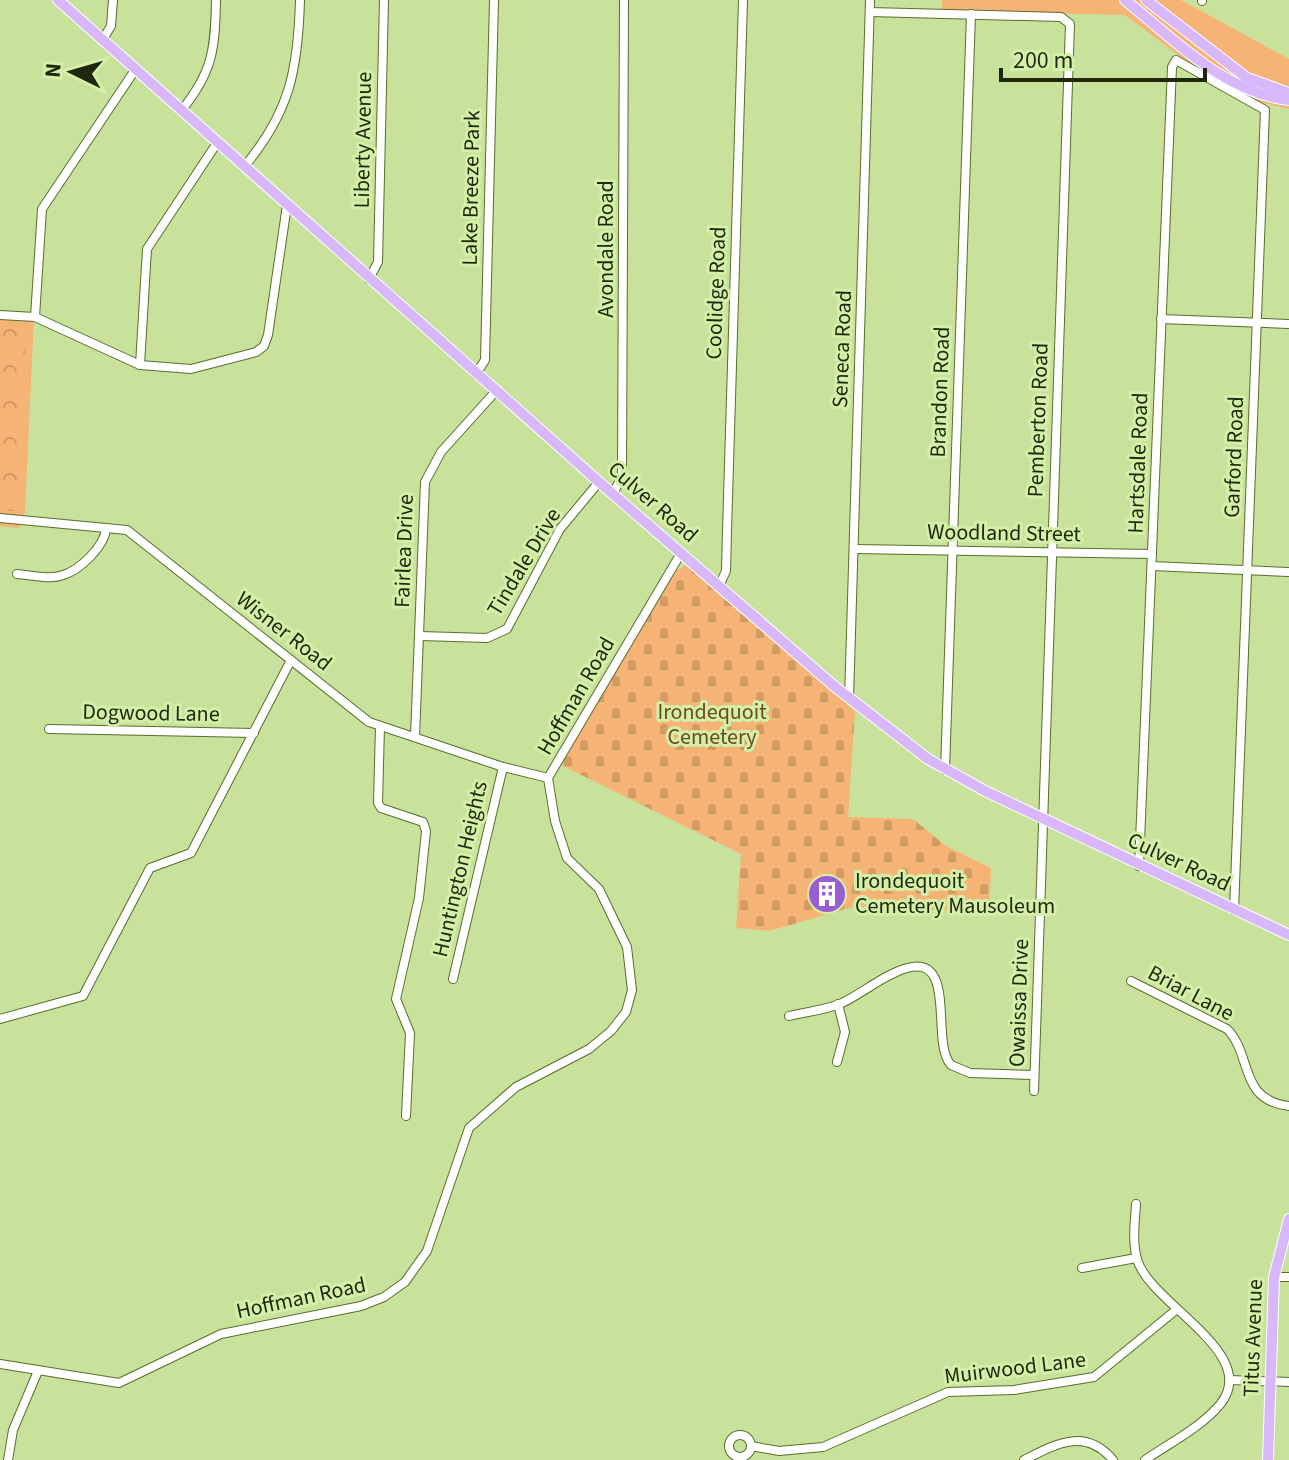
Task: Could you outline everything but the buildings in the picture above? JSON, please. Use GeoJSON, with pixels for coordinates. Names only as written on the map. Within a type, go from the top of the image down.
{"type":"FeatureCollection","features":[{"type":"Feature","properties":{"kind":"main road","name":"Culver Road"},"geometry":{"type":"LineString","coordinates":[[58,0],[476,374],[849,699],[945,770],[1044,821],[1289,935]]}},
{"type":"Feature","properties":{"kind":"main road"},"geometry":{"type":"LineString","coordinates":[[1125,0],[1227,79],[1258,94],[1289,100]]}},
{"type":"Feature","properties":{"kind":"main road"},"geometry":{"type":"LineString","coordinates":[[1146,0],[1247,78],[1289,93]]}},
{"type":"Feature","properties":{"kind":"main road","name":"Titus Avenue"},"geometry":{"type":"LineString","coordinates":[[1268,1460],[1274,1277],[1289,1219]]}},
{"type":"Feature","properties":{"kind":"street"},"geometry":{"type":"LineString","coordinates":[[103,39],[111,26],[113,0]]}},
{"type":"Feature","properties":{"kind":"street"},"geometry":{"type":"LineString","coordinates":[[181,111],[198,89],[212,62],[216,0]]}},
{"type":"Feature","properties":{"kind":"street"},"geometry":{"type":"LineString","coordinates":[[244,167],[266,139],[287,101],[298,53],[300,0]]}},
{"type":"Feature","properties":{"kind":"street","name":"Liberty Avenue"},"geometry":{"type":"LineString","coordinates":[[369,279],[378,262],[384,0]]}},
{"type":"Feature","properties":{"kind":"street","name":"Lake Breeze Park"},"geometry":{"type":"LineString","coordinates":[[476,374],[485,360],[494,0]]}},
{"type":"Feature","properties":{"kind":"street","name":"Avondale Road"},"geometry":{"type":"LineString","coordinates":[[613,494],[622,476],[624,0]]}},
{"type":"Feature","properties":{"kind":"street","name":"Coolidge Road"},"geometry":{"type":"LineString","coordinates":[[719,586],[726,571],[743,0]]}},
{"type":"Feature","properties":{"kind":"street","name":"Seneca Road"},"geometry":{"type":"LineString","coordinates":[[849,699],[870,0]]}},
{"type":"Feature","properties":{"kind":"street"},"geometry":{"type":"LineString","coordinates":[[870,12],[971,14]]}},
{"type":"Feature","properties":{"kind":"street","name":"Pemberton Road"},"geometry":{"type":"LineString","coordinates":[[971,14],[1061,17],[1069,21],[1044,821]]}},
{"type":"Feature","properties":{"kind":"street","name":"Brandon Road"},"geometry":{"type":"LineString","coordinates":[[945,770],[971,14]]}},
{"type":"Feature","properties":{"kind":"street","name":"Hartsdale Road"},"geometry":{"type":"LineString","coordinates":[[1139,866],[1173,61]]}},
{"type":"Feature","properties":{"kind":"street","name":"Garford Road"},"geometry":{"type":"LineString","coordinates":[[1173,61],[1181,61],[1265,110],[1234,910]]}},
{"type":"Feature","properties":{"kind":"street"},"geometry":{"type":"LineString","coordinates":[[35,317],[42,209],[135,70]]}},
{"type":"Feature","properties":{"kind":"street"},"geometry":{"type":"LineString","coordinates":[[140,365],[147,249],[217,143]]}},
{"type":"Feature","properties":{"kind":"street"},"geometry":{"type":"LineString","coordinates":[[0,315],[35,317],[140,365],[191,369],[242,356],[264,346],[287,205]]}},
{"type":"Feature","properties":{"kind":"street"},"geometry":{"type":"LineString","coordinates":[[1161,319],[1289,324]]}},
{"type":"Feature","properties":{"kind":"street","name":"Fairlea Drive"},"geometry":{"type":"LineString","coordinates":[[415,737],[424,488],[428,472],[441,452],[496,391]]}},
{"type":"Feature","properties":{"kind":"street","name":"Tindale Drive"},"geometry":{"type":"LineString","coordinates":[[420,636],[487,638],[507,629],[560,529],[599,482]]}},
{"type":"Feature","properties":{"kind":"street","name":"Wisner Road"},"geometry":{"type":"LineString","coordinates":[[1,518],[127,530],[369,722],[503,767],[548,778]]}},
{"type":"Feature","properties":{"kind":"street"},"geometry":{"type":"LineString","coordinates":[[17,574],[54,577],[67,573],[95,551],[106,536],[106,528]]}},
{"type":"Feature","properties":{"kind":"street","name":"Woodland Street"},"geometry":{"type":"LineString","coordinates":[[855,549],[1152,554]]}},
{"type":"Feature","properties":{"kind":"street","name":"Hoffman Road"},"geometry":{"type":"LineString","coordinates":[[0,1364],[119,1383],[221,1334],[361,1306],[384,1297],[405,1282],[427,1251],[469,1128],[516,1087],[589,1049],[611,1031],[626,1012],[632,990],[627,947],[599,889],[567,858],[555,821],[548,778],[681,553]]}},
{"type":"Feature","properties":{"kind":"street"},"geometry":{"type":"LineString","coordinates":[[1152,566],[1289,572]]}},
{"type":"Feature","properties":{"kind":"street"},"geometry":{"type":"LineString","coordinates":[[0,1019],[83,996],[150,868],[191,853],[291,660]]}},
{"type":"Feature","properties":{"kind":"street"},"geometry":{"type":"LineString","coordinates":[[380,726],[378,803],[381,808],[423,822],[426,831],[421,888],[396,999],[410,1033],[406,1116]]}},
{"type":"Feature","properties":{"kind":"street","name":"Dogwood Lane"},"geometry":{"type":"LineString","coordinates":[[49,729],[254,733]]}},
{"type":"Feature","properties":{"kind":"street","name":"Huntington Heights"},"geometry":{"type":"LineString","coordinates":[[453,979],[503,767]]}},
{"type":"Feature","properties":{"kind":"street","name":"Owaissa Drive"},"geometry":{"type":"LineString","coordinates":[[1034,1091],[1044,821]]}},
{"type":"Feature","properties":{"kind":"street"},"geometry":{"type":"LineString","coordinates":[[789,1016],[838,1004],[902,969],[918,967],[928,970],[939,989],[941,1045],[947,1061],[965,1072],[1034,1075]]}},
{"type":"Feature","properties":{"kind":"street","name":"Briar Lane"},"geometry":{"type":"LineString","coordinates":[[1131,981],[1227,1029],[1240,1046],[1244,1069],[1254,1087],[1267,1099],[1289,1106]]}},
{"type":"Feature","properties":{"kind":"street"},"geometry":{"type":"LineString","coordinates":[[837,1062],[845,1032],[838,1004]]}},
{"type":"Feature","properties":{"kind":"street"},"geometry":{"type":"LineString","coordinates":[[1136,1204],[1136,1258],[1151,1285],[1221,1352],[1229,1380],[1223,1400],[1212,1413],[1145,1460]]}},
{"type":"Feature","properties":{"kind":"street"},"geometry":{"type":"LineString","coordinates":[[1082,1268],[1136,1258]]}},
{"type":"Feature","properties":{"kind":"street"},"geometry":{"type":"LineString","coordinates":[[1274,1277],[1289,1277]]}},
{"type":"Feature","properties":{"kind":"street","name":"Muirwood Lane"},"geometry":{"type":"LineString","coordinates":[[751,1446],[779,1451],[823,1447],[948,1392],[1022,1390],[1094,1377],[1176,1310]]}},
{"type":"Feature","properties":{"kind":"street"},"geometry":{"type":"LineString","coordinates":[[8,1460],[13,1430],[38,1371]]}},
{"type":"Feature","properties":{"kind":"street"},"geometry":{"type":"LineString","coordinates":[[1229,1380],[1289,1382]]}},
{"type":"Feature","properties":{"kind":"street"},"geometry":{"type":"LineString","coordinates":[[1024,1460],[1061,1442],[1077,1440],[1098,1446],[1113,1460]]}},
{"type":"Feature","properties":{"kind":"green space"},"geometry":{"type":"Polygon","coordinates":[[[942,0],[1181,0],[1289,59],[1289,109],[1255,101],[1189,63],[1125,15],[942,11],[942,0]]]}},
{"type":"Feature","properties":{"kind":"green space"},"geometry":{"type":"Polygon","coordinates":[[[0,315],[34,317],[25,512],[19,528],[0,526],[0,315]]]}},
{"type":"Feature","properties":{"kind":"green space"},"geometry":{"type":"Polygon","coordinates":[[[0,325],[26,327],[18,511],[0,510],[0,325]]]}},
{"type":"Feature","properties":{"kind":"green space","name":"Irondequoit Cemetery"},"geometry":{"type":"Polygon","coordinates":[[[686,565],[855,711],[848,817],[913,819],[946,846],[991,868],[989,912],[853,907],[769,931],[736,928],[741,854],[561,765],[674,572],[686,565]]]}},
{"type":"Feature","properties":{"kind":"place","name":"Irondequoit Cemetery Mausoleum"},"geometry":{"type":"Point","coordinates":[827,894]}}]}
